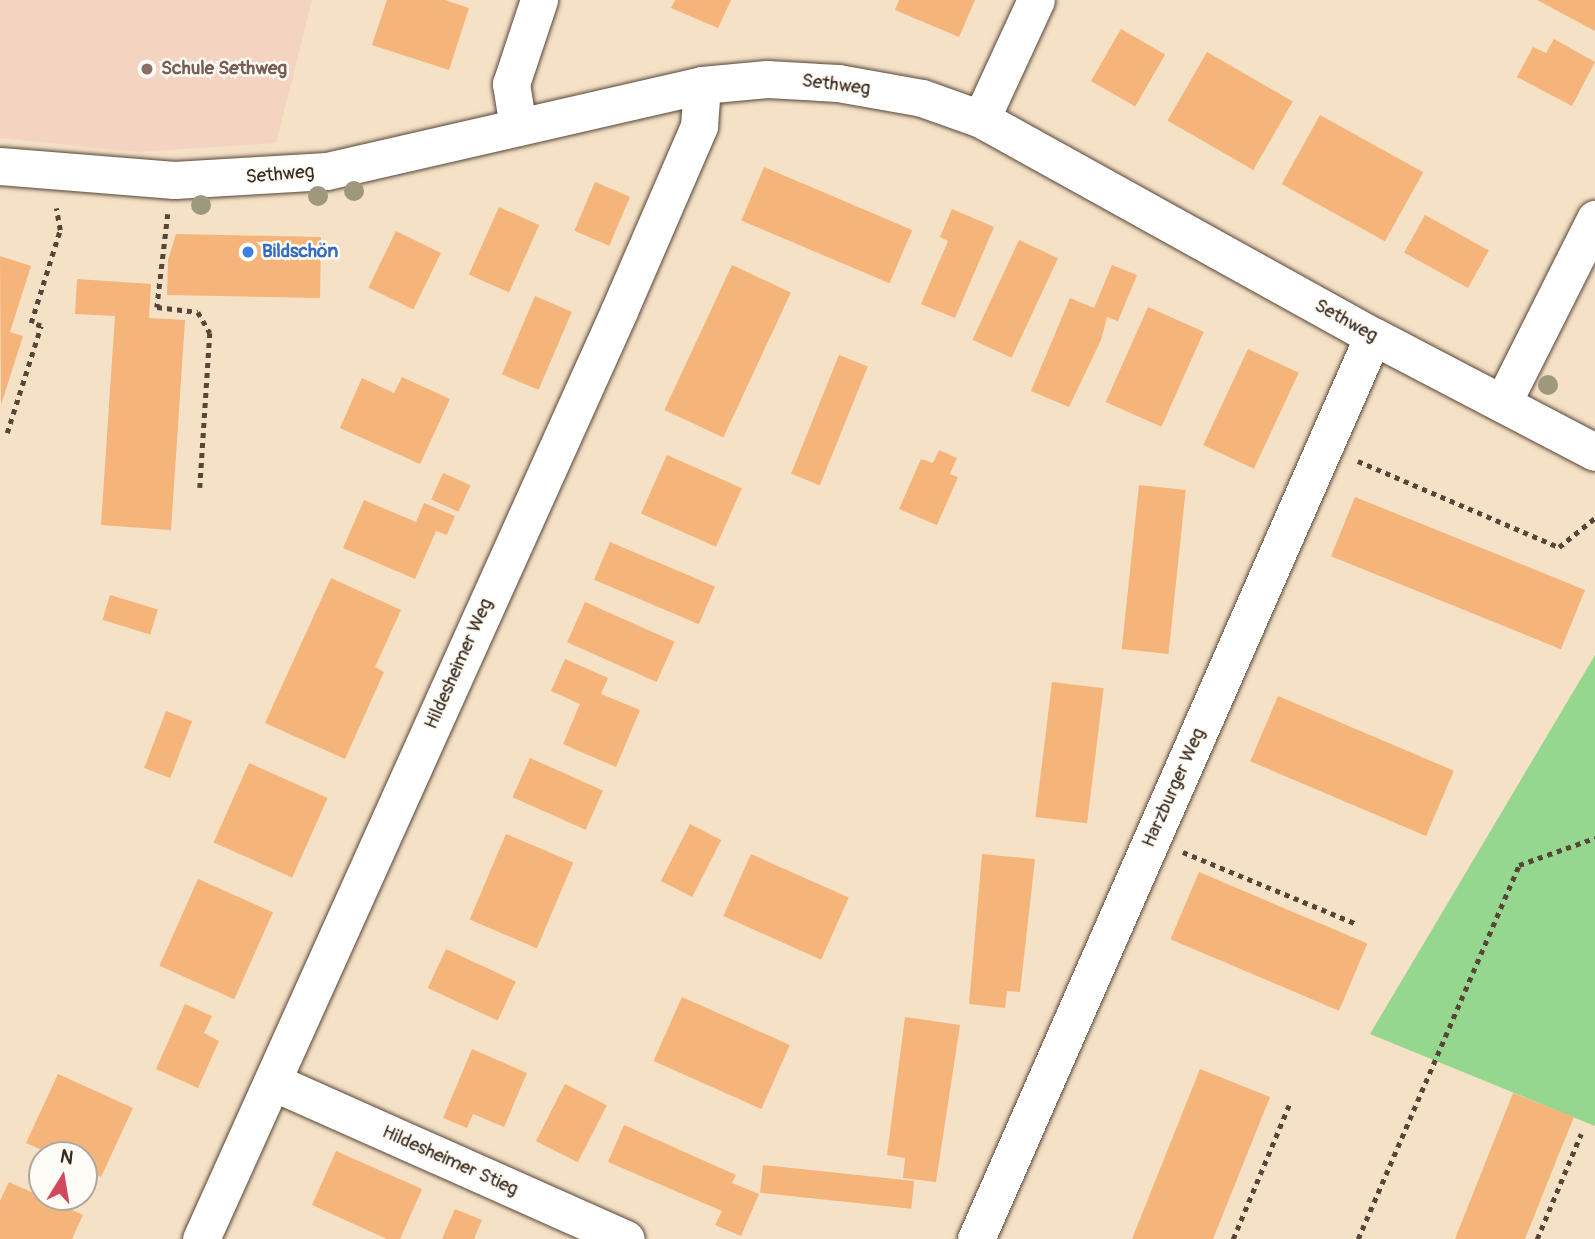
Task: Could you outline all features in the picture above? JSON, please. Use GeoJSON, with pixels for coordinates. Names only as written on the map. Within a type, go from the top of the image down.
{"type":"FeatureCollection","features":[{"type":"Feature","properties":{"kind":"street"},"geometry":{"type":"LineString","coordinates":[[518,127],[511,83],[539,0]]}},
{"type":"Feature","properties":{"kind":"street"},"geometry":{"type":"LineString","coordinates":[[981,119],[1036,0]]}},
{"type":"Feature","properties":{"kind":"street","name":"Sethweg"},"geometry":{"type":"LineString","coordinates":[[0,166],[174,180],[327,171],[702,85],[768,79],[838,83],[922,98],[981,119],[1373,336],[1595,452]]}},
{"type":"Feature","properties":{"kind":"street","name":"Hildesheimer Weg"},"geometry":{"type":"LineString","coordinates":[[201,1239],[625,298],[699,125],[702,85]]}},
{"type":"Feature","properties":{"kind":"street"},"geometry":{"type":"LineString","coordinates":[[1503,402],[1595,219]]}},
{"type":"Feature","properties":{"kind":"street","name":"Harzburger Weg"},"geometry":{"type":"LineString","coordinates":[[976,1239],[1373,336]]}},
{"type":"Feature","properties":{"kind":"street","name":"Hildesheimer Stieg"},"geometry":{"type":"LineString","coordinates":[[273,1082],[626,1239]]}},
{"type":"Feature","properties":{"kind":"path"},"geometry":{"type":"LineString","coordinates":[[174,180],[157,307],[198,312],[210,333],[200,488]]}},
{"type":"Feature","properties":{"kind":"path"},"geometry":{"type":"LineString","coordinates":[[7,433],[41,326],[31,323],[60,230],[56,208]]}},
{"type":"Feature","properties":{"kind":"path"},"geometry":{"type":"LineString","coordinates":[[1324,446],[1559,547],[1595,518]]}},
{"type":"Feature","properties":{"kind":"path"},"geometry":{"type":"LineString","coordinates":[[1358,1239],[1519,865],[1595,838]]}},
{"type":"Feature","properties":{"kind":"path"},"geometry":{"type":"LineString","coordinates":[[1152,839],[1357,923]]}},
{"type":"Feature","properties":{"kind":"path"},"geometry":{"type":"LineString","coordinates":[[1233,1239],[1289,1105]]}},
{"type":"Feature","properties":{"kind":"path"},"geometry":{"type":"LineString","coordinates":[[1537,1239],[1581,1134]]}},
{"type":"Feature","properties":{"kind":"shaded area","name":"Schule Sethweg"},"geometry":{"type":"Polygon","coordinates":[[[0,0],[312,0],[276,143],[138,152],[0,138],[0,0]]]}},
{"type":"Feature","properties":{"kind":"green space"},"geometry":{"type":"Polygon","coordinates":[[[1595,655],[1595,1126],[1370,1034],[1595,655]]]}},
{"type":"Feature","properties":{"kind":"building"},"geometry":{"type":"Polygon","coordinates":[[[387,0],[445,0],[469,8],[449,70],[372,45],[387,0]]]}},
{"type":"Feature","properties":{"kind":"building"},"geometry":{"type":"Polygon","coordinates":[[[675,0],[731,0],[718,28],[671,8],[675,0]]]}},
{"type":"Feature","properties":{"kind":"building"},"geometry":{"type":"Polygon","coordinates":[[[899,0],[975,0],[959,37],[895,10],[899,0]]]}},
{"type":"Feature","properties":{"kind":"building"},"geometry":{"type":"Polygon","coordinates":[[[1537,0],[1595,0],[1595,31],[1537,0]]]}},
{"type":"Feature","properties":{"kind":"building"},"geometry":{"type":"Polygon","coordinates":[[[1121,29],[1165,54],[1135,106],[1091,81],[1121,29]]]}},
{"type":"Feature","properties":{"kind":"building"},"geometry":{"type":"Polygon","coordinates":[[[1554,39],[1595,62],[1572,106],[1517,77],[1533,47],[1546,53],[1554,39]]]}},
{"type":"Feature","properties":{"kind":"building"},"geometry":{"type":"Polygon","coordinates":[[[1207,52],[1293,102],[1253,170],[1168,120],[1207,52]]]}},
{"type":"Feature","properties":{"kind":"building"},"geometry":{"type":"Polygon","coordinates":[[[1320,115],[1423,172],[1385,241],[1282,184],[1320,115]]]}},
{"type":"Feature","properties":{"kind":"building"},"geometry":{"type":"Polygon","coordinates":[[[764,167],[912,230],[890,283],[741,220],[764,167]]]}},
{"type":"Feature","properties":{"kind":"building"},"geometry":{"type":"Polygon","coordinates":[[[595,182],[630,197],[609,246],[574,231],[595,182]]]}},
{"type":"Feature","properties":{"kind":"building"},"geometry":{"type":"Polygon","coordinates":[[[499,207],[539,225],[509,292],[469,275],[499,207]]]}},
{"type":"Feature","properties":{"kind":"building"},"geometry":{"type":"Polygon","coordinates":[[[952,209],[994,227],[955,318],[921,304],[948,241],[940,237],[952,209]]]}},
{"type":"Feature","properties":{"kind":"building"},"geometry":{"type":"Polygon","coordinates":[[[1425,215],[1489,250],[1468,288],[1404,253],[1425,215]]]}},
{"type":"Feature","properties":{"kind":"building"},"geometry":{"type":"Polygon","coordinates":[[[396,231],[441,253],[413,310],[368,288],[396,231]]]}},
{"type":"Feature","properties":{"kind":"building"},"geometry":{"type":"Polygon","coordinates":[[[176,234],[321,237],[320,298],[167,295],[168,260],[176,234]]]}},
{"type":"Feature","properties":{"kind":"building"},"geometry":{"type":"Polygon","coordinates":[[[1019,240],[1058,258],[1011,358],[973,340],[1019,240]]]}},
{"type":"Feature","properties":{"kind":"building"},"geometry":{"type":"Polygon","coordinates":[[[0,256],[31,266],[10,332],[23,336],[1,405],[0,256]]]}},
{"type":"Feature","properties":{"kind":"building"},"geometry":{"type":"Polygon","coordinates":[[[732,265],[791,292],[723,437],[664,410],[732,265]]]}},
{"type":"Feature","properties":{"kind":"building"},"geometry":{"type":"Polygon","coordinates":[[[1112,265],[1137,275],[1118,321],[1107,317],[1101,340],[1069,407],[1031,391],[1070,298],[1094,308],[1112,265]]]}},
{"type":"Feature","properties":{"kind":"building"},"geometry":{"type":"Polygon","coordinates":[[[77,279],[151,284],[149,318],[185,320],[171,530],[101,525],[115,316],[75,314],[77,279]]]}},
{"type":"Feature","properties":{"kind":"building"},"geometry":{"type":"Polygon","coordinates":[[[535,296],[572,312],[539,390],[502,374],[535,296]]]}},
{"type":"Feature","properties":{"kind":"building"},"geometry":{"type":"Polygon","coordinates":[[[1148,307],[1204,332],[1161,427],[1106,402],[1148,307]]]}},
{"type":"Feature","properties":{"kind":"building"},"geometry":{"type":"Polygon","coordinates":[[[1248,349],[1299,373],[1254,469],[1203,445],[1248,349]]]}},
{"type":"Feature","properties":{"kind":"building"},"geometry":{"type":"Polygon","coordinates":[[[839,355],[868,367],[820,485],[791,474],[839,355]]]}},
{"type":"Feature","properties":{"kind":"building"},"geometry":{"type":"Polygon","coordinates":[[[402,377],[450,399],[420,464],[340,428],[362,378],[394,393],[402,377]]]}},
{"type":"Feature","properties":{"kind":"building"},"geometry":{"type":"Polygon","coordinates":[[[939,450],[957,458],[950,474],[958,477],[937,525],[899,509],[921,459],[933,463],[939,450]]]}},
{"type":"Feature","properties":{"kind":"building"},"geometry":{"type":"Polygon","coordinates":[[[667,455],[742,488],[716,547],[641,513],[667,455]]]}},
{"type":"Feature","properties":{"kind":"building"},"geometry":{"type":"Polygon","coordinates":[[[443,473],[470,485],[459,512],[431,499],[443,473]]]}},
{"type":"Feature","properties":{"kind":"building"},"geometry":{"type":"Polygon","coordinates":[[[1139,485],[1186,490],[1168,654],[1122,649],[1139,485]]]}},
{"type":"Feature","properties":{"kind":"building"},"geometry":{"type":"Polygon","coordinates":[[[1355,497],[1585,590],[1561,649],[1331,556],[1355,497]]]}},
{"type":"Feature","properties":{"kind":"building"},"geometry":{"type":"Polygon","coordinates":[[[364,500],[416,522],[424,503],[455,516],[447,535],[436,531],[415,579],[343,548],[364,500]]]}},
{"type":"Feature","properties":{"kind":"building"},"geometry":{"type":"Polygon","coordinates":[[[610,542],[715,587],[699,624],[594,580],[610,542]]]}},
{"type":"Feature","properties":{"kind":"building"},"geometry":{"type":"Polygon","coordinates":[[[331,578],[401,610],[375,667],[384,672],[345,759],[265,723],[331,578]]]}},
{"type":"Feature","properties":{"kind":"building"},"geometry":{"type":"Polygon","coordinates":[[[110,595],[158,610],[150,634],[102,620],[110,595]]]}},
{"type":"Feature","properties":{"kind":"building"},"geometry":{"type":"Polygon","coordinates":[[[585,602],[675,642],[657,682],[567,642],[585,602]]]}},
{"type":"Feature","properties":{"kind":"building"},"geometry":{"type":"Polygon","coordinates":[[[565,659],[608,678],[601,694],[640,710],[616,767],[563,744],[580,704],[551,691],[565,659]]]}},
{"type":"Feature","properties":{"kind":"building"},"geometry":{"type":"Polygon","coordinates":[[[1052,682],[1104,688],[1087,823],[1035,817],[1052,682]]]}},
{"type":"Feature","properties":{"kind":"building"},"geometry":{"type":"Polygon","coordinates":[[[1278,696],[1454,771],[1426,836],[1250,761],[1278,696]]]}},
{"type":"Feature","properties":{"kind":"building"},"geometry":{"type":"Polygon","coordinates":[[[166,711],[192,721],[170,778],[144,768],[166,711]]]}},
{"type":"Feature","properties":{"kind":"building"},"geometry":{"type":"Polygon","coordinates":[[[530,758],[603,791],[586,830],[513,797],[530,758]]]}},
{"type":"Feature","properties":{"kind":"building"},"geometry":{"type":"Polygon","coordinates":[[[249,763],[328,798],[292,877],[214,842],[249,763]]]}},
{"type":"Feature","properties":{"kind":"building"},"geometry":{"type":"Polygon","coordinates":[[[690,824],[721,840],[692,897],[661,881],[690,824]]]}},
{"type":"Feature","properties":{"kind":"building"},"geometry":{"type":"Polygon","coordinates":[[[506,834],[573,863],[537,948],[470,920],[506,834]]]}},
{"type":"Feature","properties":{"kind":"building"},"geometry":{"type":"Polygon","coordinates":[[[751,854],[849,898],[821,960],[723,916],[751,854]]]}},
{"type":"Feature","properties":{"kind":"building"},"geometry":{"type":"Polygon","coordinates":[[[982,854],[1035,859],[1020,992],[1007,991],[1005,1008],[969,1004],[982,854]]]}},
{"type":"Feature","properties":{"kind":"building"},"geometry":{"type":"Polygon","coordinates":[[[1199,872],[1367,944],[1339,1011],[1170,939],[1199,872]]]}},
{"type":"Feature","properties":{"kind":"building"},"geometry":{"type":"Polygon","coordinates":[[[198,879],[273,912],[234,999],[159,966],[198,879]]]}},
{"type":"Feature","properties":{"kind":"building"},"geometry":{"type":"Polygon","coordinates":[[[446,949],[516,982],[498,1021],[428,988],[446,949]]]}},
{"type":"Feature","properties":{"kind":"building"},"geometry":{"type":"Polygon","coordinates":[[[682,997],[790,1045],[761,1109],[654,1061],[682,997]]]}},
{"type":"Feature","properties":{"kind":"building"},"geometry":{"type":"Polygon","coordinates":[[[185,1004],[212,1016],[204,1033],[219,1041],[198,1088],[156,1069],[185,1004]]]}},
{"type":"Feature","properties":{"kind":"building"},"geometry":{"type":"Polygon","coordinates":[[[905,1017],[960,1025],[936,1182],[903,1178],[905,1158],[887,1155],[905,1017]]]}},
{"type":"Feature","properties":{"kind":"building"},"geometry":{"type":"Polygon","coordinates":[[[472,1049],[527,1073],[504,1127],[473,1114],[467,1128],[443,1118],[472,1049]]]}},
{"type":"Feature","properties":{"kind":"building"},"geometry":{"type":"Polygon","coordinates":[[[1200,1069],[1270,1097],[1213,1239],[1132,1239],[1200,1069]]]}},
{"type":"Feature","properties":{"kind":"building"},"geometry":{"type":"Polygon","coordinates":[[[58,1074],[133,1108],[101,1177],[98,1176],[98,1141],[26,1143],[58,1074]]]}},
{"type":"Feature","properties":{"kind":"building"},"geometry":{"type":"Polygon","coordinates":[[[565,1084],[607,1105],[578,1162],[536,1141],[565,1084]]]}},
{"type":"Feature","properties":{"kind":"building"},"geometry":{"type":"Polygon","coordinates":[[[1513,1093],[1574,1117],[1525,1239],[1455,1239],[1513,1093]]]}},
{"type":"Feature","properties":{"kind":"building"},"geometry":{"type":"Polygon","coordinates":[[[624,1125],[736,1175],[732,1183],[759,1194],[741,1236],[715,1225],[722,1211],[608,1162],[624,1125]]]}},
{"type":"Feature","properties":{"kind":"building"},"geometry":{"type":"Polygon","coordinates":[[[336,1151],[422,1189],[400,1239],[387,1239],[312,1205],[336,1151]]]}},
{"type":"Feature","properties":{"kind":"building"},"geometry":{"type":"Polygon","coordinates":[[[763,1165],[914,1181],[911,1209],[760,1193],[763,1165]]]}},
{"type":"Feature","properties":{"kind":"building"},"geometry":{"type":"Polygon","coordinates":[[[9,1182],[28,1190],[28,1211],[74,1211],[83,1215],[72,1239],[0,1239],[0,1201],[9,1182]]]}},
{"type":"Feature","properties":{"kind":"building"},"geometry":{"type":"Polygon","coordinates":[[[455,1209],[482,1220],[474,1239],[442,1239],[455,1209]]]}},
{"type":"Feature","properties":{"kind":"place","name":"Schule Sethweg"},"geometry":{"type":"Point","coordinates":[147,69]}},
{"type":"Feature","properties":{"kind":"place","name":"Bildschön"},"geometry":{"type":"Point","coordinates":[248,252]}}]}
